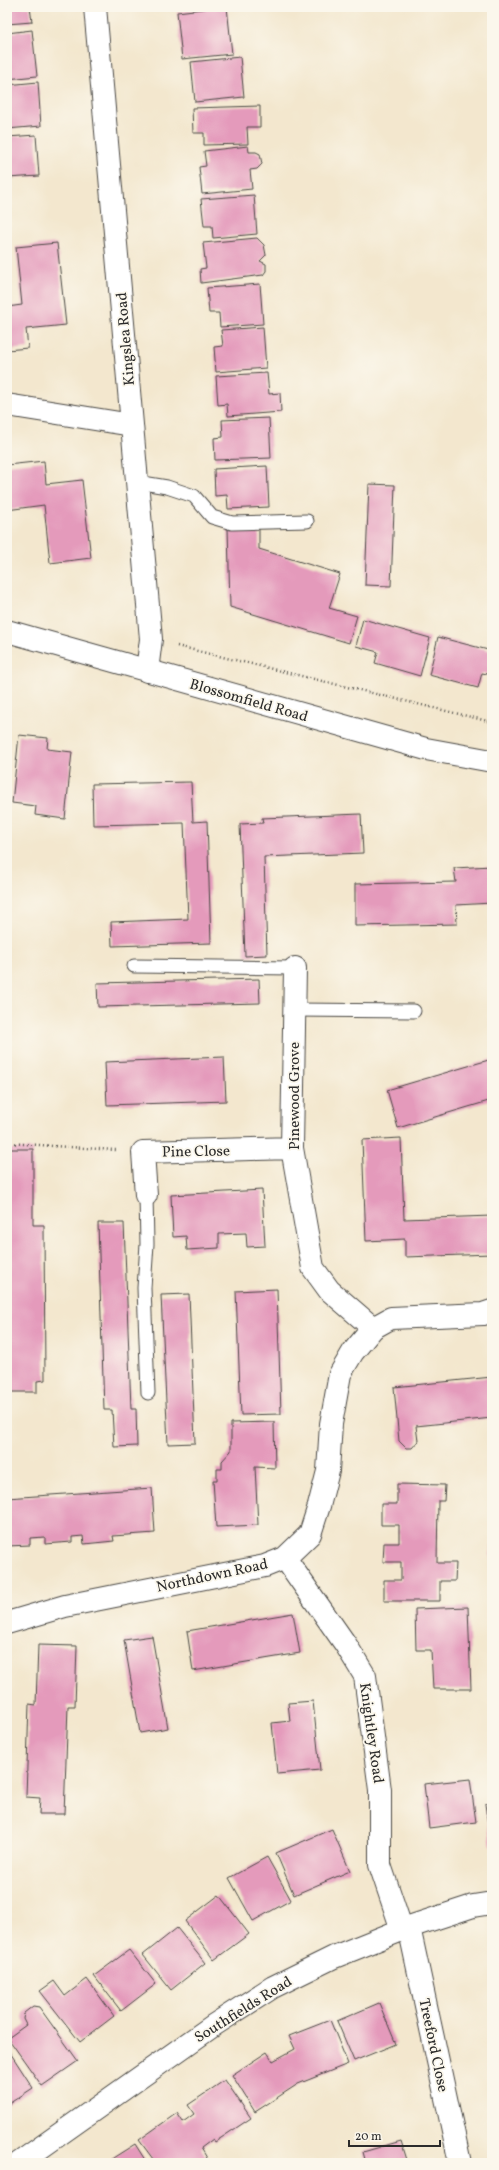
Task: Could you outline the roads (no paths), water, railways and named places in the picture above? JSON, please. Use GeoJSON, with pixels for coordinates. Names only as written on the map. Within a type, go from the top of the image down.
{"type":"FeatureCollection","features":[{"type":"Feature","properties":{"kind":"street","name":"Kingslea Road"},"geometry":{"type":"LineString","coordinates":[[95,7],[151,639],[147,671]]}},
{"type":"Feature","properties":{"kind":"street"},"geometry":{"type":"LineString","coordinates":[[7,404],[132,425]]}},
{"type":"Feature","properties":{"kind":"street","name":"Blossomfield Road"},"geometry":{"type":"LineString","coordinates":[[7,631],[426,749],[492,761]]}},
{"type":"Feature","properties":{"kind":"street","name":"Pinewood Grove"},"geometry":{"type":"LineString","coordinates":[[295,968],[292,1148],[313,1268],[329,1290],[372,1328]]}},
{"type":"Feature","properties":{"kind":"street","name":"Pine Close"},"geometry":{"type":"LineString","coordinates":[[146,1195],[143,1152],[292,1148]]}},
{"type":"Feature","properties":{"kind":"street","name":"Northdown Road"},"geometry":{"type":"LineString","coordinates":[[7,1623],[65,1606],[265,1566],[285,1558],[310,1534],[328,1471],[331,1424],[340,1374],[352,1352],[372,1328],[391,1318],[483,1314],[492,1311]]}},
{"type":"Feature","properties":{"kind":"street","name":"Knightley Road"},"geometry":{"type":"LineString","coordinates":[[285,1558],[346,1645],[364,1676],[380,1790],[380,1865],[406,1928]]}},
{"type":"Feature","properties":{"kind":"street","name":"Southfields Road"},"geometry":{"type":"LineString","coordinates":[[19,2163],[214,2025],[273,1987],[334,1957],[406,1928],[473,1906],[492,1903]]}},
{"type":"Feature","properties":{"kind":"street","name":"Treeford Close"},"geometry":{"type":"LineString","coordinates":[[406,1928],[460,2163]]}},
{"type":"Feature","properties":{"kind":"lane"},"geometry":{"type":"LineString","coordinates":[[137,482],[167,487],[194,496],[212,517],[232,523],[307,522]]}},
{"type":"Feature","properties":{"kind":"lane"},"geometry":{"type":"LineString","coordinates":[[134,966],[295,968]]}},
{"type":"Feature","properties":{"kind":"lane"},"geometry":{"type":"LineString","coordinates":[[294,1010],[414,1011]]}},
{"type":"Feature","properties":{"kind":"lane"},"geometry":{"type":"LineString","coordinates":[[146,1195],[147,1244],[144,1288],[148,1392]]}}]}
